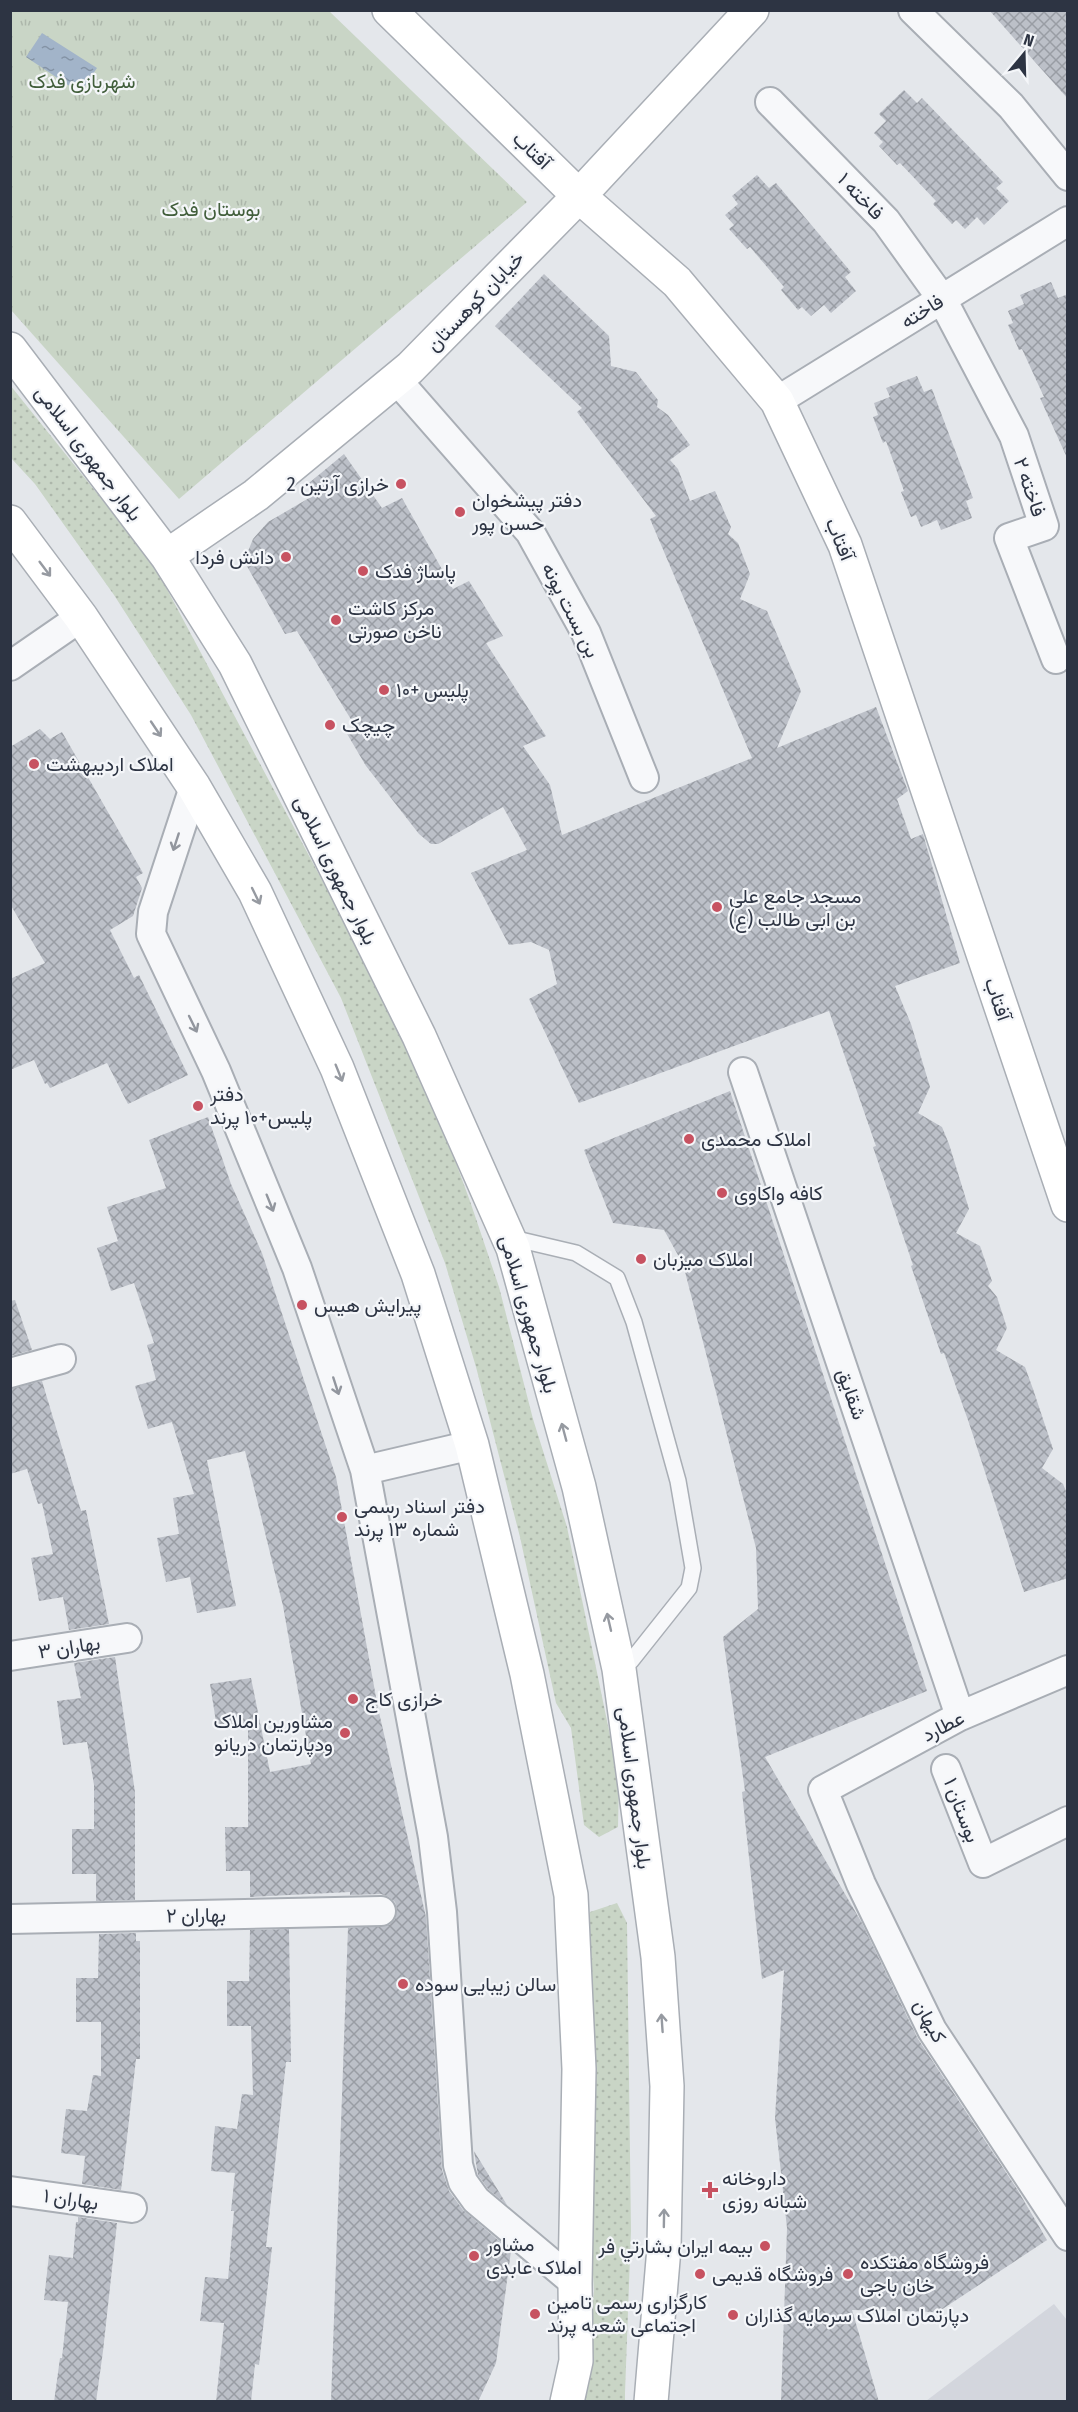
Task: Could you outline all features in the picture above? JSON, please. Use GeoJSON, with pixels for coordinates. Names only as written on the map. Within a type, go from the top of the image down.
{"type":"FeatureCollection","features":[{"type":"Feature","properties":{"kind":"main road","name":"آفتاب"},"geometry":{"type":"LineString","coordinates":[[389,10],[579,196],[677,282],[777,401],[845,545],[1065,1189]]}},
{"type":"Feature","properties":{"kind":"main road","name":"خیابان کوهستان"},"geometry":{"type":"LineString","coordinates":[[167,556],[256,495],[410,368],[579,196],[752,10]]}},
{"type":"Feature","properties":{"kind":"main road","name":"بلوار جمهوری اسلامی"},"geometry":{"type":"LineString","coordinates":[[10,349],[167,556],[235,664],[419,1036],[513,1248],[579,1487],[619,1669],[658,1957],[667,2086],[664,2248],[651,2402]]}},
{"type":"Feature","properties":{"kind":"main road"},"geometry":{"type":"LineString","coordinates":[[10,522],[81,617],[194,787],[255,892],[337,1068],[418,1274],[472,1445],[527,1674],[571,1895],[579,2069],[574,2283],[576,2361],[567,2402]]}},
{"type":"Feature","properties":{"kind":"street"},"geometry":{"type":"LineString","coordinates":[[914,10],[1011,106],[1068,176]]}},
{"type":"Feature","properties":{"kind":"street","name":"فاخته ۱"},"geometry":{"type":"LineString","coordinates":[[770,102],[886,221],[942,299]]}},
{"type":"Feature","properties":{"kind":"street","name":"فاخته"},"geometry":{"type":"LineString","coordinates":[[777,401],[1068,221]]}},
{"type":"Feature","properties":{"kind":"street","name":"فاخته ۲"},"geometry":{"type":"LineString","coordinates":[[942,299],[1014,436],[1044,526],[1009,538],[1056,659]]}},
{"type":"Feature","properties":{"kind":"street","name":"بن بست پونه"},"geometry":{"type":"LineString","coordinates":[[396,380],[530,532],[586,633],[644,778]]}},
{"type":"Feature","properties":{"kind":"street"},"geometry":{"type":"LineString","coordinates":[[10,666],[81,617]]}},
{"type":"Feature","properties":{"kind":"street"},"geometry":{"type":"LineString","coordinates":[[194,787],[153,912],[151,934],[216,1071],[297,1268],[365,1470],[433,1837],[442,1912],[458,2165],[463,2182],[476,2200],[574,2283]]}},
{"type":"Feature","properties":{"kind":"street","name":"شقایق"},"geometry":{"type":"LineString","coordinates":[[743,1072],[960,1716]]}},
{"type":"Feature","properties":{"kind":"street"},"geometry":{"type":"LineString","coordinates":[[10,1373],[61,1359]]}},
{"type":"Feature","properties":{"kind":"street"},"geometry":{"type":"LineString","coordinates":[[365,1470],[472,1445]]}},
{"type":"Feature","properties":{"kind":"street","name":"بهاران ۳"},"geometry":{"type":"LineString","coordinates":[[10,1656],[127,1638]]}},
{"type":"Feature","properties":{"kind":"street","name":"عطارد"},"geometry":{"type":"LineString","coordinates":[[823,1790],[960,1716],[1068,1670]]}},
{"type":"Feature","properties":{"kind":"street","name":"بوستان ۱"},"geometry":{"type":"LineString","coordinates":[[946,1769],[982,1863],[1068,1821]]}},
{"type":"Feature","properties":{"kind":"street","name":"کیهان"},"geometry":{"type":"LineString","coordinates":[[823,1790],[861,1884],[932,2030],[1068,2236]]}},
{"type":"Feature","properties":{"kind":"street","name":"بهاران ۲"},"geometry":{"type":"LineString","coordinates":[[10,1919],[381,1911]]}},
{"type":"Feature","properties":{"kind":"street","name":"بهاران ۱"},"geometry":{"type":"LineString","coordinates":[[10,2191],[132,2208]]}},
{"type":"Feature","properties":{"kind":"lane"},"geometry":{"type":"LineString","coordinates":[[508,1237],[576,1253],[617,1278],[634,1322],[678,1481],[693,1568],[689,1588],[632,1661],[619,1669]]}},
{"type":"Feature","properties":{"kind":"shaded area"},"geometry":{"type":"Polygon","coordinates":[[[1054,2304],[1067,2320],[1067,2401],[926,2401],[1054,2304]]]}},
{"type":"Feature","properties":{"kind":"green space","name":"بوستان فدک"},"geometry":{"type":"Polygon","coordinates":[[[11,11],[329,11],[527,202],[179,499],[11,310],[11,11]]]}},
{"type":"Feature","properties":{"kind":"green space"},"geometry":{"type":"Polygon","coordinates":[[[10,385],[153,563],[347,927],[437,1111],[499,1287],[533,1419],[567,1527],[619,1779],[618,1827],[599,1837],[584,1825],[571,1728],[556,1703],[520,1537],[476,1367],[445,1263],[341,998],[191,715],[114,595],[35,484],[11,458],[10,385]]]}},
{"type":"Feature","properties":{"kind":"green space"},"geometry":{"type":"Polygon","coordinates":[[[617,1903],[627,1923],[631,2231],[625,2401],[585,2402],[585,2376],[594,2291],[589,2205],[584,1941],[590,1912],[617,1903]]]}},
{"type":"Feature","properties":{"kind":"water"},"geometry":{"type":"Polygon","coordinates":[[[42,33],[97,68],[80,93],[26,57],[42,33]]]}},
{"type":"Feature","properties":{"kind":"building"},"geometry":{"type":"Polygon","coordinates":[[[989,10],[1068,10],[1068,99],[989,10]]]}},
{"type":"Feature","properties":{"kind":"building"},"geometry":{"type":"Polygon","coordinates":[[[904,90],[917,103],[922,98],[1003,182],[996,188],[1009,201],[984,225],[977,217],[965,229],[956,220],[952,224],[933,204],[936,201],[900,163],[897,165],[879,146],[883,142],[874,133],[886,121],[879,114],[904,90]]]}},
{"type":"Feature","properties":{"kind":"building"},"geometry":{"type":"Polygon","coordinates":[[[757,175],[769,188],[776,183],[851,272],[845,277],[856,291],[831,313],[824,305],[811,316],[802,307],[798,310],[781,290],[784,287],[750,247],[747,249],[729,229],[734,225],[725,215],[738,204],[732,196],[757,175]]]}},
{"type":"Feature","properties":{"kind":"building"},"geometry":{"type":"Polygon","coordinates":[[[544,274],[609,336],[611,366],[636,372],[658,400],[657,407],[668,415],[690,445],[670,460],[678,469],[690,501],[715,491],[731,527],[728,534],[738,543],[750,574],[740,599],[767,611],[801,691],[777,748],[876,707],[908,791],[897,799],[911,839],[923,834],[960,963],[895,986],[911,1024],[930,1087],[918,1113],[942,1127],[949,1144],[969,1209],[956,1233],[980,1246],[992,1281],[988,1286],[997,1297],[1007,1328],[996,1350],[1025,1367],[1053,1449],[1042,1468],[1063,1484],[1068,1496],[1068,1578],[1024,1592],[969,1423],[944,1353],[941,1354],[911,1266],[913,1265],[873,1147],[876,1146],[829,1011],[579,1103],[529,999],[557,984],[549,950],[531,942],[509,945],[471,873],[527,850],[503,807],[438,844],[431,844],[419,834],[366,766],[346,732],[355,726],[297,631],[285,634],[244,561],[253,539],[268,522],[316,494],[309,483],[344,454],[382,508],[402,498],[453,589],[469,581],[503,636],[486,643],[546,736],[523,746],[550,785],[562,835],[752,758],[650,519],[656,516],[577,412],[582,408],[495,326],[544,274]]]}},
{"type":"Feature","properties":{"kind":"building"},"geometry":{"type":"Polygon","coordinates":[[[1051,282],[1058,298],[1068,294],[1068,460],[1040,398],[1044,397],[1008,325],[1013,323],[1008,311],[1024,304],[1020,295],[1051,282]]]}},
{"type":"Feature","properties":{"kind":"building"},"geometry":{"type":"Polygon","coordinates":[[[917,376],[924,392],[932,389],[973,498],[966,501],[972,518],[941,530],[937,520],[921,527],[916,515],[911,517],[886,441],[883,443],[873,417],[878,415],[874,403],[890,397],[886,388],[917,376]]]}},
{"type":"Feature","properties":{"kind":"building"},"geometry":{"type":"Polygon","coordinates":[[[40,729],[50,739],[62,732],[143,873],[136,877],[142,888],[133,916],[110,930],[134,978],[139,975],[188,1075],[128,1104],[107,1063],[50,1088],[47,1083],[45,1084],[34,1060],[10,1070],[10,979],[45,963],[10,904],[10,747],[40,729]]]}},
{"type":"Feature","properties":{"kind":"building"},"geometry":{"type":"Polygon","coordinates":[[[730,1091],[927,1691],[765,1757],[862,1923],[918,2039],[1017,2189],[1047,2240],[938,2312],[852,2310],[879,2402],[781,2402],[787,2228],[775,2118],[784,1970],[762,1979],[742,1792],[745,1791],[723,1637],[758,1609],[756,1548],[683,1264],[664,1230],[613,1223],[584,1150],[730,1091]]]}},
{"type":"Feature","properties":{"kind":"building"},"geometry":{"type":"Polygon","coordinates":[[[208,1117],[231,1184],[262,1253],[336,1477],[378,1708],[426,1917],[442,2170],[449,2191],[463,2210],[511,2251],[496,2363],[478,2402],[331,2402],[348,1928],[389,1925],[395,1919],[397,1910],[395,1902],[381,1894],[350,1895],[350,1892],[250,1897],[250,1871],[226,1871],[225,1827],[248,1827],[248,1723],[217,1728],[210,1684],[251,1678],[270,1772],[311,1764],[283,1606],[245,1451],[207,1460],[236,1606],[197,1613],[190,1577],[166,1582],[157,1538],[179,1534],[173,1498],[194,1494],[172,1422],[148,1429],[135,1386],[156,1380],[147,1345],[154,1343],[134,1283],[111,1291],[97,1248],[118,1241],[107,1207],[166,1188],[149,1140],[208,1117]]]}},
{"type":"Feature","properties":{"kind":"building"},"geometry":{"type":"Polygon","coordinates":[[[15,1300],[32,1350],[10,1356],[10,1301],[15,1300]]]}},
{"type":"Feature","properties":{"kind":"building"},"geometry":{"type":"Polygon","coordinates":[[[42,1381],[81,1511],[86,1510],[109,1624],[69,1630],[63,1597],[39,1601],[31,1558],[53,1554],[42,1503],[38,1504],[27,1469],[10,1474],[10,1389],[42,1381]]]}},
{"type":"Feature","properties":{"kind":"building"},"geometry":{"type":"Polygon","coordinates":[[[115,1657],[135,1792],[135,1900],[96,1901],[96,1874],[72,1874],[72,1829],[94,1829],[94,1785],[87,1742],[63,1745],[57,1701],[81,1698],[74,1663],[115,1657]]]}},
{"type":"Feature","properties":{"kind":"building"},"geometry":{"type":"Polygon","coordinates":[[[289,1929],[291,2062],[286,2062],[266,2247],[272,2247],[259,2365],[255,2364],[251,2402],[216,2402],[224,2323],[200,2321],[205,2277],[228,2279],[235,2173],[211,2171],[215,2126],[237,2129],[242,2094],[253,2095],[251,2026],[227,2026],[227,1981],[249,1981],[250,1930],[289,1929]]]}},
{"type":"Feature","properties":{"kind":"building"},"geometry":{"type":"Polygon","coordinates":[[[136,1933],[136,1941],[140,1941],[140,2059],[136,2059],[121,2190],[82,2184],[85,2156],[61,2153],[66,2109],[87,2111],[93,2075],[101,2076],[101,2022],[76,2022],[76,1978],[98,1978],[99,1934],[136,1933]]]}},
{"type":"Feature","properties":{"kind":"building"},"geometry":{"type":"Polygon","coordinates":[[[474,2151],[507,2205],[488,2189],[478,2175],[474,2151]]]}},
{"type":"Feature","properties":{"kind":"building"},"geometry":{"type":"Polygon","coordinates":[[[78,2217],[117,2223],[103,2351],[96,2402],[54,2402],[60,2358],[62,2358],[68,2302],[44,2300],[49,2255],[73,2258],[78,2217]]]}},
{"type":"Feature","properties":{"kind":"place","name":"خرازی آرتین 2"},"geometry":{"type":"Point","coordinates":[401,484]}},
{"type":"Feature","properties":{"kind":"place","name":"دفتر پیشخوان حسن پور"},"geometry":{"type":"Point","coordinates":[460,512]}},
{"type":"Feature","properties":{"kind":"place","name":"دانش فردا"},"geometry":{"type":"Point","coordinates":[286,557]}},
{"type":"Feature","properties":{"kind":"place","name":"پاساژ فدک"},"geometry":{"type":"Point","coordinates":[363,571]}},
{"type":"Feature","properties":{"kind":"place","name":"مرکز کاشت ناخن صورتی"},"geometry":{"type":"Point","coordinates":[336,620]}},
{"type":"Feature","properties":{"kind":"place","name":"پلیس +۱۰"},"geometry":{"type":"Point","coordinates":[384,690]}},
{"type":"Feature","properties":{"kind":"place","name":"چیچک"},"geometry":{"type":"Point","coordinates":[330,725]}},
{"type":"Feature","properties":{"kind":"place","name":"املاک اردیبهشت"},"geometry":{"type":"Point","coordinates":[34,764]}},
{"type":"Feature","properties":{"kind":"place","name":"مسجد جامع علی بن ابی طالب (ع)"},"geometry":{"type":"Point","coordinates":[717,907]}},
{"type":"Feature","properties":{"kind":"place","name":"دفتر پلیس+۱۰ پرند"},"geometry":{"type":"Point","coordinates":[198,1106]}},
{"type":"Feature","properties":{"kind":"place","name":"املاک محمدی"},"geometry":{"type":"Point","coordinates":[689,1139]}},
{"type":"Feature","properties":{"kind":"place","name":"کافه واکاوی"},"geometry":{"type":"Point","coordinates":[722,1193]}},
{"type":"Feature","properties":{"kind":"place","name":"املاک میزبان"},"geometry":{"type":"Point","coordinates":[641,1259]}},
{"type":"Feature","properties":{"kind":"place","name":"پیرایش هیس"},"geometry":{"type":"Point","coordinates":[302,1305]}},
{"type":"Feature","properties":{"kind":"place","name":"دفتر اسناد رسمی شماره ۱۳ پرند"},"geometry":{"type":"Point","coordinates":[342,1517]}},
{"type":"Feature","properties":{"kind":"place","name":"خرازی کاج"},"geometry":{"type":"Point","coordinates":[353,1699]}},
{"type":"Feature","properties":{"kind":"place","name":"مشاورین املاک ودپارتمان دریانو"},"geometry":{"type":"Point","coordinates":[345,1733]}},
{"type":"Feature","properties":{"kind":"place","name":"سالن زیبایی سوده"},"geometry":{"type":"Point","coordinates":[403,1984]}},
{"type":"Feature","properties":{"kind":"place","name":"داروخانه شبانه روزی"},"geometry":{"type":"Point","coordinates":[710,2190]}},
{"type":"Feature","properties":{"kind":"place","name":"بيمه ايران بشارتي فر"},"geometry":{"type":"Point","coordinates":[765,2246]}},
{"type":"Feature","properties":{"kind":"place","name":"مشاور املاک عابدی"},"geometry":{"type":"Point","coordinates":[474,2256]}},
{"type":"Feature","properties":{"kind":"place","name":"فروشگاه قدیمی"},"geometry":{"type":"Point","coordinates":[700,2274]}},
{"type":"Feature","properties":{"kind":"place","name":"فروشگاه مفتکده خان باجی"},"geometry":{"type":"Point","coordinates":[848,2274]}},
{"type":"Feature","properties":{"kind":"place","name":"کارگزاری رسمی تامین اجتماعی شعبه پرند"},"geometry":{"type":"Point","coordinates":[535,2314]}},
{"type":"Feature","properties":{"kind":"place","name":"دپارتمان املاک سرمایه گذاران"},"geometry":{"type":"Point","coordinates":[733,2315]}},
{"type":"Feature","properties":{"kind":"park label","name":"شهربازی فدک"},"geometry":{"type":"Point","coordinates":[82,81]}}]}
